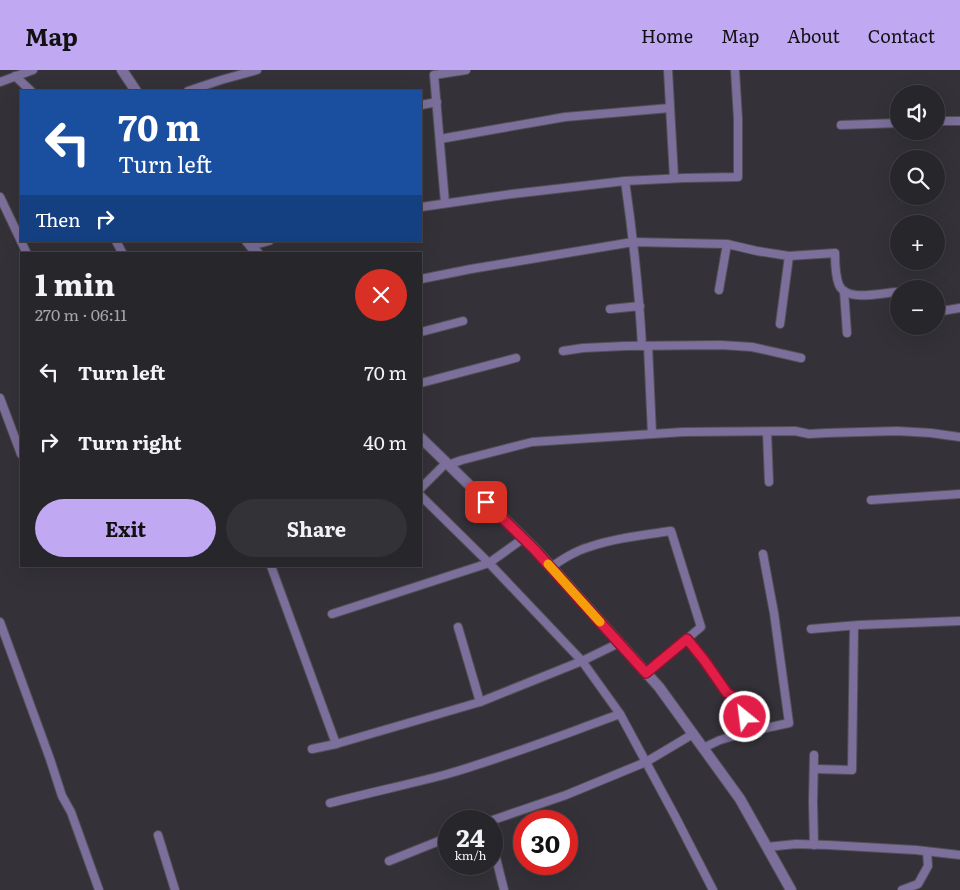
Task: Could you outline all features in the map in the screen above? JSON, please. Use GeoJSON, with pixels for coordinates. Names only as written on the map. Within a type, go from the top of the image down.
{"type":"FeatureCollection","features":[{"type":"Feature","properties":{"kind":"street"},"geometry":{"type":"LineString","coordinates":[[0,82],[33,70]]}},
{"type":"Feature","properties":{"kind":"street"},"geometry":{"type":"LineString","coordinates":[[122,70],[135,90]]}},
{"type":"Feature","properties":{"kind":"street"},"geometry":{"type":"LineString","coordinates":[[191,90],[257,70]]}},
{"type":"Feature","properties":{"kind":"street"},"geometry":{"type":"LineString","coordinates":[[445,203],[434,75],[466,70]]}},
{"type":"Feature","properties":{"kind":"street"},"geometry":{"type":"LineString","coordinates":[[668,70],[674,178]]}},
{"type":"Feature","properties":{"kind":"street"},"geometry":{"type":"LineString","coordinates":[[422,207],[625,181],[674,178],[738,178],[738,119],[735,70]]}},
{"type":"Feature","properties":{"kind":"street"},"geometry":{"type":"LineString","coordinates":[[15,76],[30,90]]}},
{"type":"Feature","properties":{"kind":"street"},"geometry":{"type":"LineString","coordinates":[[422,106],[436,102]]}},
{"type":"Feature","properties":{"kind":"street"},"geometry":{"type":"LineString","coordinates":[[440,139],[565,117],[670,108]]}},
{"type":"Feature","properties":{"kind":"street"},"geometry":{"type":"LineString","coordinates":[[945,121],[960,120]]}},
{"type":"Feature","properties":{"kind":"street"},"geometry":{"type":"LineString","coordinates":[[841,125],[890,123]]}},
{"type":"Feature","properties":{"kind":"street"},"geometry":{"type":"LineString","coordinates":[[625,181],[645,346],[652,434]]}},
{"type":"Feature","properties":{"kind":"street"},"geometry":{"type":"LineString","coordinates":[[0,196],[20,239]]}},
{"type":"Feature","properties":{"kind":"street"},"geometry":{"type":"LineString","coordinates":[[422,279],[633,242],[727,244],[788,256],[834,253],[838,283],[848,294],[890,293]]}},
{"type":"Feature","properties":{"kind":"street"},"geometry":{"type":"LineString","coordinates":[[719,290],[727,244]]}},
{"type":"Feature","properties":{"kind":"street"},"geometry":{"type":"LineString","coordinates":[[780,324],[788,256]]}},
{"type":"Feature","properties":{"kind":"street"},"geometry":{"type":"LineString","coordinates":[[844,291],[847,333]]}},
{"type":"Feature","properties":{"kind":"street"},"geometry":{"type":"LineString","coordinates":[[610,308],[640,306]]}},
{"type":"Feature","properties":{"kind":"street"},"geometry":{"type":"LineString","coordinates":[[945,310],[960,308]]}},
{"type":"Feature","properties":{"kind":"street"},"geometry":{"type":"LineString","coordinates":[[422,332],[463,321]]}},
{"type":"Feature","properties":{"kind":"street"},"geometry":{"type":"LineString","coordinates":[[562,351],[584,348],[722,345],[752,347],[801,358]]}},
{"type":"Feature","properties":{"kind":"street"},"geometry":{"type":"LineString","coordinates":[[422,383],[516,358]]}},
{"type":"Feature","properties":{"kind":"street"},"geometry":{"type":"LineString","coordinates":[[0,398],[20,451]]}},
{"type":"Feature","properties":{"kind":"street"},"geometry":{"type":"LineString","coordinates":[[422,487],[447,464],[532,442],[683,432],[795,432],[809,434],[897,431],[960,437]]}},
{"type":"Feature","properties":{"kind":"street"},"geometry":{"type":"LineString","coordinates":[[767,432],[770,482]]}},
{"type":"Feature","properties":{"kind":"street"},"geometry":{"type":"LineString","coordinates":[[422,439],[524,538],[659,687],[740,799],[791,890]]}},
{"type":"Feature","properties":{"kind":"street"},"geometry":{"type":"LineString","coordinates":[[871,500],[960,494]]}},
{"type":"Feature","properties":{"kind":"street"},"geometry":{"type":"LineString","coordinates":[[422,497],[489,563],[582,661],[620,714],[713,890]]}},
{"type":"Feature","properties":{"kind":"street"},"geometry":{"type":"LineString","coordinates":[[551,567],[565,557],[588,547],[671,531],[701,627],[646,673]]}},
{"type":"Feature","properties":{"kind":"street"},"geometry":{"type":"LineString","coordinates":[[332,614],[489,563],[524,538]]}},
{"type":"Feature","properties":{"kind":"street"},"geometry":{"type":"LineString","coordinates":[[703,748],[720,740],[788,723],[773,605],[763,554]]}},
{"type":"Feature","properties":{"kind":"street"},"geometry":{"type":"LineString","coordinates":[[272,567],[336,744]]}},
{"type":"Feature","properties":{"kind":"street"},"geometry":{"type":"LineString","coordinates":[[811,630],[960,621]]}},
{"type":"Feature","properties":{"kind":"street"},"geometry":{"type":"LineString","coordinates":[[0,622],[62,796],[72,812],[99,890]]}},
{"type":"Feature","properties":{"kind":"street"},"geometry":{"type":"LineString","coordinates":[[814,769],[852,770],[854,626]]}},
{"type":"Feature","properties":{"kind":"street"},"geometry":{"type":"LineString","coordinates":[[458,627],[480,702]]}},
{"type":"Feature","properties":{"kind":"street"},"geometry":{"type":"LineString","coordinates":[[687,639],[727,693],[742,702],[748,732]]}},
{"type":"Feature","properties":{"kind":"street"},"geometry":{"type":"LineString","coordinates":[[312,749],[336,744],[480,702],[582,661],[619,643]]}},
{"type":"Feature","properties":{"kind":"street"},"geometry":{"type":"LineString","coordinates":[[330,804],[518,752],[620,714]]}},
{"type":"Feature","properties":{"kind":"street"},"geometry":{"type":"LineString","coordinates":[[503,817],[566,795],[646,762],[693,734]]}},
{"type":"Feature","properties":{"kind":"street"},"geometry":{"type":"LineString","coordinates":[[814,755],[814,845]]}},
{"type":"Feature","properties":{"kind":"street"},"geometry":{"type":"LineString","coordinates":[[158,835],[175,890]]}},
{"type":"Feature","properties":{"kind":"street"},"geometry":{"type":"LineString","coordinates":[[389,861],[438,841]]}},
{"type":"Feature","properties":{"kind":"street"},"geometry":{"type":"LineString","coordinates":[[767,847],[796,844],[960,855]]}},
{"type":"Feature","properties":{"kind":"street"},"geometry":{"type":"LineString","coordinates":[[902,890],[918,884],[928,866],[927,852]]}},
{"type":"Feature","properties":{"kind":"street"},"geometry":{"type":"LineString","coordinates":[[500,875],[504,890]]}},
{"type":"Feature","properties":{"kind":"slow traffic"},"geometry":{"type":"LineString","coordinates":[[548,564],[600,622]]}},
{"type":"Feature","properties":{"kind":"route"},"geometry":{"type":"LineString","coordinates":[[486,502],[534,549],[646,673],[687,639],[727,693],[742,702],[745,717]]}}]}
